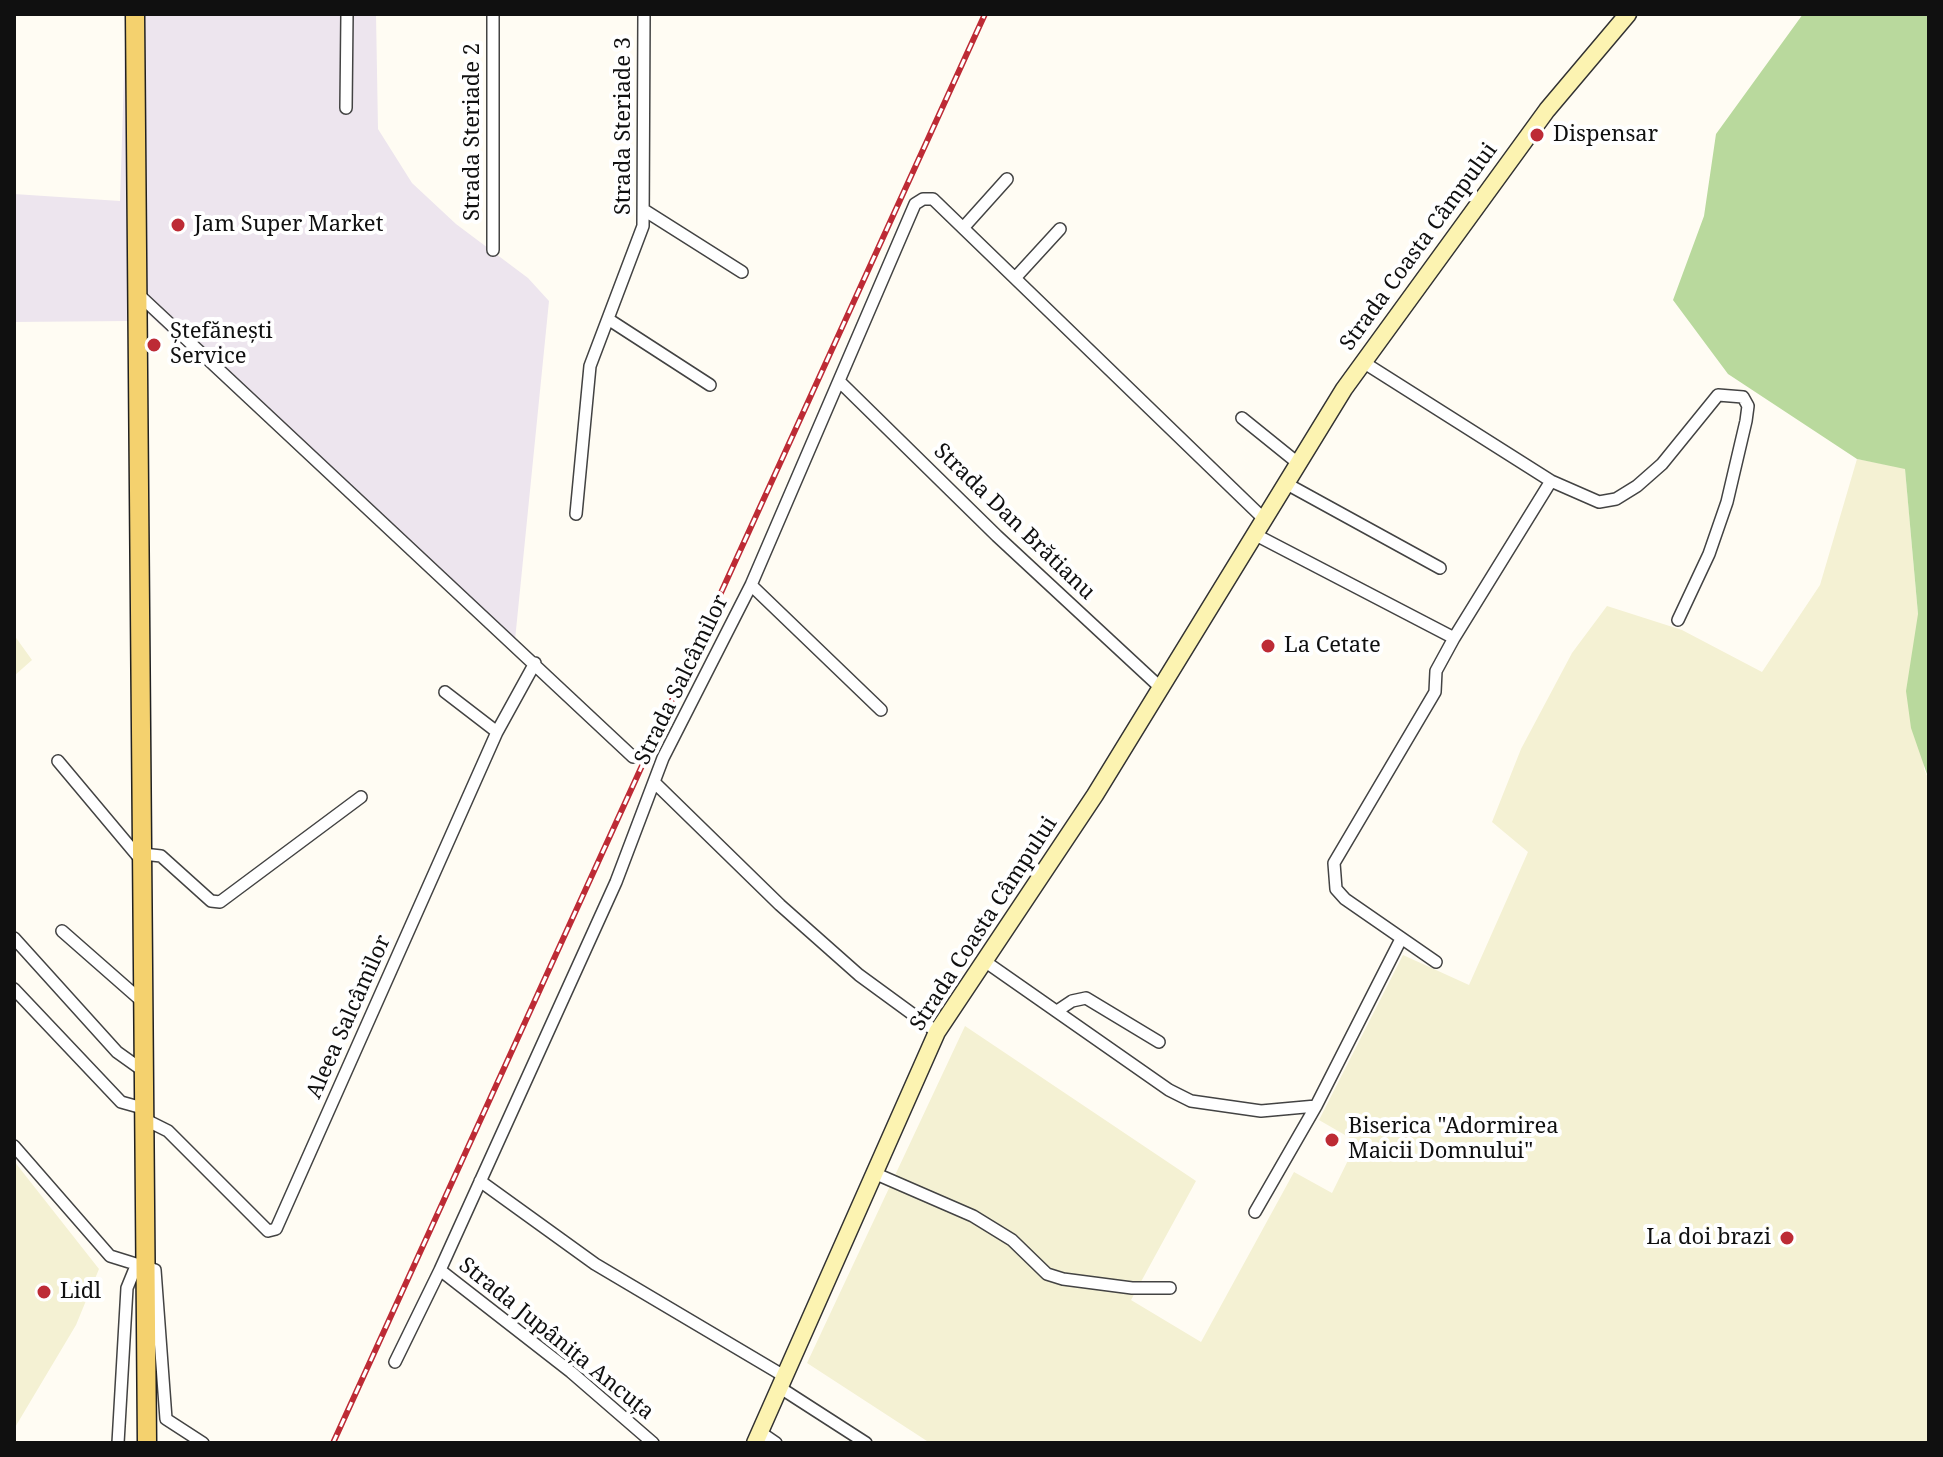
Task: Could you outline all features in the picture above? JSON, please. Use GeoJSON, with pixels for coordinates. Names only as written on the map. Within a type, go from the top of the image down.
{"type":"FeatureCollection","features":[{"type":"Feature","properties":{"kind":"main road"},"geometry":{"type":"LineString","coordinates":[[135,14],[146,1114],[141,1265],[147,1443]]}},
{"type":"Feature","properties":{"kind":"street"},"geometry":{"type":"LineString","coordinates":[[346,108],[347,14]]}},
{"type":"Feature","properties":{"kind":"street","name":"Strada Steriade 2"},"geometry":{"type":"LineString","coordinates":[[493,14],[493,250]]}},
{"type":"Feature","properties":{"kind":"street","name":"Strada Steriade 3"},"geometry":{"type":"LineString","coordinates":[[576,514],[590,366],[641,239],[644,210],[644,14]]}},
{"type":"Feature","properties":{"kind":"street","name":"Strada Coasta Câmpului"},"geometry":{"type":"LineString","coordinates":[[757,1437],[937,1032],[1082,816],[1363,362],[1547,110],[1628,14]]}},
{"type":"Feature","properties":{"kind":"street"},"geometry":{"type":"LineString","coordinates":[[1007,179],[963,228],[1265,520]]}},
{"type":"Feature","properties":{"kind":"street","name":"Strada Salcâmilor"},"geometry":{"type":"LineString","coordinates":[[440,1270],[609,897],[663,758],[751,585],[915,204],[923,199],[933,199],[963,228]]}},
{"type":"Feature","properties":{"kind":"street"},"geometry":{"type":"LineString","coordinates":[[644,210],[742,272]]}},
{"type":"Feature","properties":{"kind":"street"},"geometry":{"type":"LineString","coordinates":[[1016,277],[1060,229]]}},
{"type":"Feature","properties":{"kind":"street"},"geometry":{"type":"LineString","coordinates":[[138,294],[633,757]]}},
{"type":"Feature","properties":{"kind":"street"},"geometry":{"type":"LineString","coordinates":[[608,319],[710,385]]}},
{"type":"Feature","properties":{"kind":"street"},"geometry":{"type":"LineString","coordinates":[[1363,362],[1551,481],[1599,502],[1616,499],[1662,464],[1718,395],[1743,397],[1748,406],[1746,421],[1727,502],[1709,554],[1678,620]]}},
{"type":"Feature","properties":{"kind":"street","name":"Strada Dan Brătianu"},"geometry":{"type":"LineString","coordinates":[[840,382],[997,536],[1162,689]]}},
{"type":"Feature","properties":{"kind":"street"},"geometry":{"type":"LineString","coordinates":[[1242,418],[1299,464]]}},
{"type":"Feature","properties":{"kind":"street"},"geometry":{"type":"LineString","coordinates":[[1436,962],[1345,899],[1336,889],[1334,863],[1435,692],[1436,671],[1454,638],[1551,481]]}},
{"type":"Feature","properties":{"kind":"street"},"geometry":{"type":"LineString","coordinates":[[1287,484],[1440,568]]}},
{"type":"Feature","properties":{"kind":"street"},"geometry":{"type":"LineString","coordinates":[[1256,535],[1454,638]]}},
{"type":"Feature","properties":{"kind":"street"},"geometry":{"type":"LineString","coordinates":[[751,585],[881,710]]}},
{"type":"Feature","properties":{"kind":"street","name":"Aleea Salcâmilor"},"geometry":{"type":"LineString","coordinates":[[146,1114],[168,1131],[268,1231],[276,1229],[497,732],[535,663]]}},
{"type":"Feature","properties":{"kind":"street"},"geometry":{"type":"LineString","coordinates":[[445,692],[497,732]]}},
{"type":"Feature","properties":{"kind":"street"},"geometry":{"type":"LineString","coordinates":[[58,761],[144,858],[161,856],[211,901],[220,902],[361,797]]}},
{"type":"Feature","properties":{"kind":"street"},"geometry":{"type":"LineString","coordinates":[[655,783],[849,966],[937,1032]]}},
{"type":"Feature","properties":{"kind":"street"},"geometry":{"type":"LineString","coordinates":[[62,931],[145,1003]]}},
{"type":"Feature","properties":{"kind":"street"},"geometry":{"type":"LineString","coordinates":[[14,938],[117,1052],[145,1072]]}},
{"type":"Feature","properties":{"kind":"street"},"geometry":{"type":"LineString","coordinates":[[1255,1212],[1316,1106],[1401,939]]}},
{"type":"Feature","properties":{"kind":"street"},"geometry":{"type":"LineString","coordinates":[[983,960],[1169,1090],[1191,1101],[1261,1111],[1316,1106]]}},
{"type":"Feature","properties":{"kind":"street"},"geometry":{"type":"LineString","coordinates":[[14,989],[121,1102],[146,1114]]}},
{"type":"Feature","properties":{"kind":"street"},"geometry":{"type":"LineString","coordinates":[[1057,1011],[1072,1001],[1086,998],[1159,1042]]}},
{"type":"Feature","properties":{"kind":"street"},"geometry":{"type":"LineString","coordinates":[[14,1146],[110,1256],[155,1270],[166,1419],[203,1443]]}},
{"type":"Feature","properties":{"kind":"street"},"geometry":{"type":"LineString","coordinates":[[874,1173],[973,1216],[1012,1240],[1047,1274],[1132,1288],[1170,1288]]}},
{"type":"Feature","properties":{"kind":"street"},"geometry":{"type":"LineString","coordinates":[[480,1181],[595,1264],[782,1382],[866,1443]]}},
{"type":"Feature","properties":{"kind":"street"},"geometry":{"type":"LineString","coordinates":[[118,1443],[127,1288],[141,1265]]}},
{"type":"Feature","properties":{"kind":"street","name":"Strada Jupânița Ancuța"},"geometry":{"type":"LineString","coordinates":[[395,1362],[440,1270],[571,1372],[653,1443]]}},
{"type":"Feature","properties":{"kind":"street"},"geometry":{"type":"LineString","coordinates":[[757,1437],[776,1443]]}},
{"type":"Feature","properties":{"kind":"shaded area"},"geometry":{"type":"Polygon","coordinates":[[[126,14],[376,14],[378,129],[412,183],[456,224],[528,278],[549,301],[514,650],[147,313],[128,321],[14,322],[14,194],[120,201],[126,14]]]}},
{"type":"Feature","properties":{"kind":"shaded area"},"geometry":{"type":"Polygon","coordinates":[[[1857,459],[1905,468],[1918,614],[1924,769],[1929,780],[1929,1443],[930,1443],[807,1363],[965,1026],[1196,1181],[1131,1300],[1201,1342],[1294,1172],[1332,1193],[1357,1142],[1319,1120],[1403,955],[1469,985],[1528,852],[1492,822],[1521,749],[1572,653],[1607,606],[1682,630],[1762,672],[1820,585],[1857,459]]]}},
{"type":"Feature","properties":{"kind":"shaded area"},"geometry":{"type":"Polygon","coordinates":[[[14,635],[32,660],[14,676],[14,635]]]}},
{"type":"Feature","properties":{"kind":"shaded area"},"geometry":{"type":"Polygon","coordinates":[[[14,1161],[99,1269],[76,1325],[14,1429],[14,1161]]]}},
{"type":"Feature","properties":{"kind":"green space"},"geometry":{"type":"Polygon","coordinates":[[[1803,14],[1929,14],[1929,780],[1911,728],[1906,691],[1918,614],[1905,469],[1857,459],[1728,374],[1673,300],[1704,216],[1716,134],[1803,14]]]}},
{"type":"Feature","properties":{"kind":"railway"},"geometry":{"type":"LineString","coordinates":[[333,1443],[985,14]]}},
{"type":"Feature","properties":{"kind":"place","name":"Dispensar"},"geometry":{"type":"Point","coordinates":[1537,135]}},
{"type":"Feature","properties":{"kind":"place","name":"Jam Super Market"},"geometry":{"type":"Point","coordinates":[178,225]}},
{"type":"Feature","properties":{"kind":"place","name":"Ștefănești Service"},"geometry":{"type":"Point","coordinates":[154,345]}},
{"type":"Feature","properties":{"kind":"place","name":"La Cetate"},"geometry":{"type":"Point","coordinates":[1268,646]}},
{"type":"Feature","properties":{"kind":"place","name":"Biserica \"Adormirea Maicii Domnului\""},"geometry":{"type":"Point","coordinates":[1332,1140]}},
{"type":"Feature","properties":{"kind":"place","name":"La doi brazi"},"geometry":{"type":"Point","coordinates":[1787,1238]}},
{"type":"Feature","properties":{"kind":"place","name":"Lidl"},"geometry":{"type":"Point","coordinates":[44,1292]}}]}
